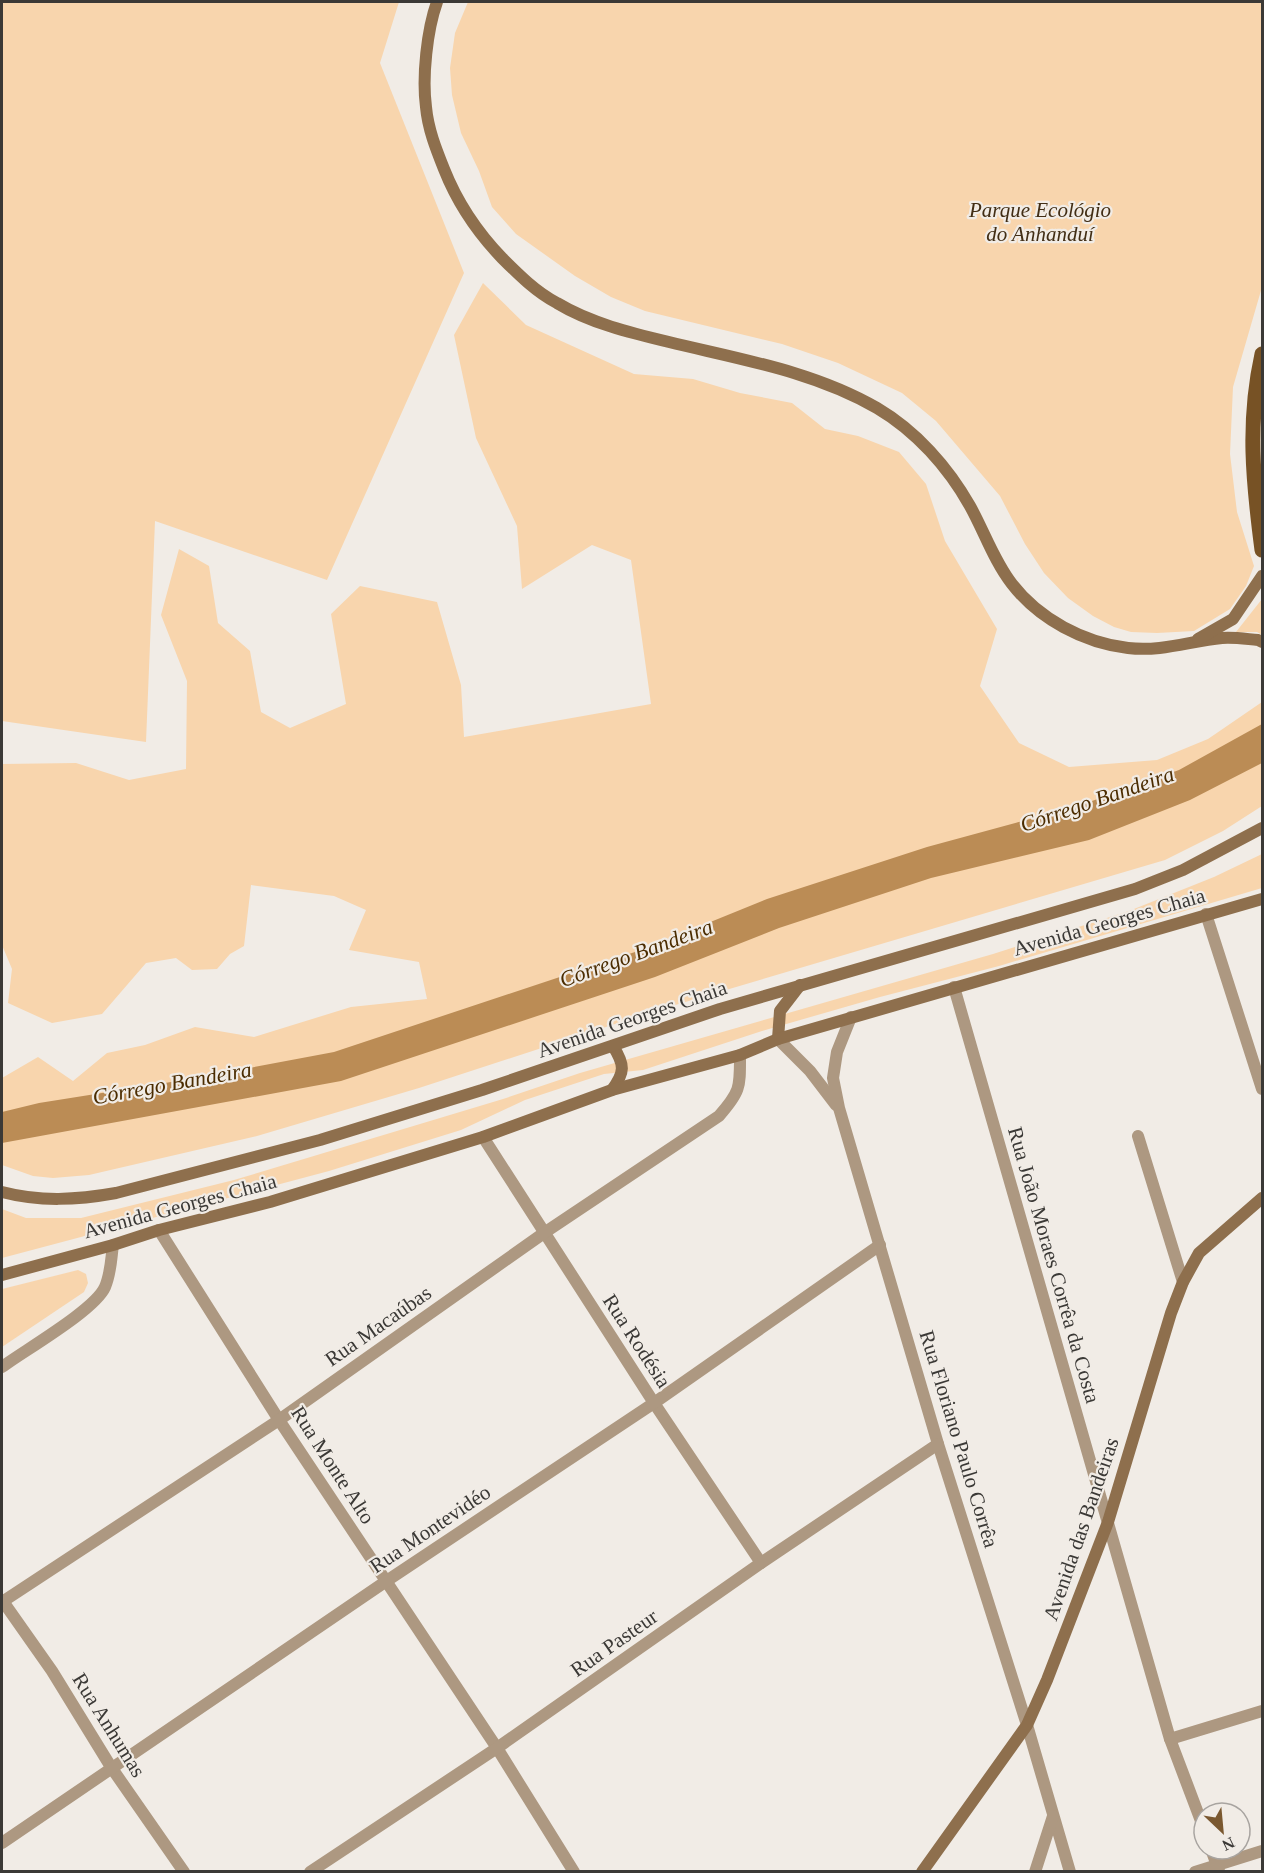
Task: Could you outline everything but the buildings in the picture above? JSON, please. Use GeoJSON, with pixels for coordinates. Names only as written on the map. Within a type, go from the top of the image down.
{"type":"FeatureCollection","features":[{"type":"Feature","properties":{"kind":"main road"},"geometry":{"type":"LineString","coordinates":[[437,2],[431,18],[426,58],[425,106],[433,141],[466,213],[491,247],[523,278],[556,303],[593,320],[645,336],[769,366],[822,382],[878,408],[912,434],[945,467],[970,506],[993,553],[1012,584],[1036,609],[1066,630],[1095,641],[1127,648],[1161,649],[1222,638],[1263,642]]}},
{"type":"Feature","properties":{"kind":"main road"},"geometry":{"type":"LineString","coordinates":[[1263,354],[1255,388],[1252,457],[1263,550]]}},
{"type":"Feature","properties":{"kind":"main road"},"geometry":{"type":"LineString","coordinates":[[1189,644],[1233,619],[1263,576]]}},
{"type":"Feature","properties":{"kind":"main road","name":"Avenida Georges Chaia"},"geometry":{"type":"LineString","coordinates":[[2,1192],[51,1200],[84,1199],[116,1193],[321,1140],[482,1090],[720,1008],[1135,889],[1183,870],[1263,828]]}},
{"type":"Feature","properties":{"kind":"main road","name":"Avenida Georges Chaia"},"geometry":{"type":"LineString","coordinates":[[2,1275],[159,1230],[270,1202],[483,1137],[612,1090],[740,1055],[777,1039],[1263,899]]}},
{"type":"Feature","properties":{"kind":"main road"},"geometry":{"type":"LineString","coordinates":[[777,1039],[780,1011],[801,984]]}},
{"type":"Feature","properties":{"kind":"main road"},"geometry":{"type":"LineString","coordinates":[[612,1090],[621,1078],[622,1066],[613,1046]]}},
{"type":"Feature","properties":{"kind":"main road","name":"Avenida das Bandeiras"},"geometry":{"type":"LineString","coordinates":[[922,1872],[1027,1725],[1047,1680],[1108,1522],[1171,1314],[1183,1282],[1199,1253],[1263,1198]]}},
{"type":"Feature","properties":{"kind":"street"},"geometry":{"type":"LineString","coordinates":[[1206,914],[1263,1089]]}},
{"type":"Feature","properties":{"kind":"street","name":"Rua João Moraes Corrêa da Costa"},"geometry":{"type":"LineString","coordinates":[[954,987],[1170,1739],[1193,1801]]}},
{"type":"Feature","properties":{"kind":"street","name":"Rua Floriano Paulo Corrêa"},"geometry":{"type":"LineString","coordinates":[[851,1017],[837,1052],[833,1078],[838,1108],[938,1444],[1027,1725],[1070,1872]]}},
{"type":"Feature","properties":{"kind":"street"},"geometry":{"type":"LineString","coordinates":[[777,1039],[810,1071],[838,1108]]}},
{"type":"Feature","properties":{"kind":"street","name":"Rua Macaúbas"},"geometry":{"type":"LineString","coordinates":[[2,1601],[279,1420],[544,1233],[719,1116],[735,1098],[740,1084],[740,1055]]}},
{"type":"Feature","properties":{"kind":"street"},"geometry":{"type":"LineString","coordinates":[[1138,1136],[1183,1282]]}},
{"type":"Feature","properties":{"kind":"street","name":"Rua Rodésia"},"geometry":{"type":"LineString","coordinates":[[483,1137],[654,1403],[761,1563]]}},
{"type":"Feature","properties":{"kind":"street","name":"Rua Monte Alto"},"geometry":{"type":"LineString","coordinates":[[159,1230],[279,1420],[497,1748],[574,1872]]}},
{"type":"Feature","properties":{"kind":"street"},"geometry":{"type":"LineString","coordinates":[[2,1367],[91,1305],[104,1289],[110,1272],[113,1245]]}},
{"type":"Feature","properties":{"kind":"street","name":"Rua Montevidéo"},"geometry":{"type":"LineString","coordinates":[[2,1843],[111,1767],[654,1403],[880,1245]]}},
{"type":"Feature","properties":{"kind":"street","name":"Rua Pasteur"},"geometry":{"type":"LineString","coordinates":[[310,1872],[497,1748],[761,1563],[938,1444]]}},
{"type":"Feature","properties":{"kind":"street","name":"Rua Anhumas"},"geometry":{"type":"LineString","coordinates":[[2,1601],[52,1671],[111,1767],[184,1872]]}},
{"type":"Feature","properties":{"kind":"street"},"geometry":{"type":"LineString","coordinates":[[1170,1739],[1263,1711]]}},
{"type":"Feature","properties":{"kind":"street"},"geometry":{"type":"LineString","coordinates":[[1035,1872],[1053,1816]]}},
{"type":"Feature","properties":{"kind":"street"},"geometry":{"type":"LineString","coordinates":[[1195,1872],[1218,1868],[1263,1851]]}},
{"type":"Feature","properties":{"kind":"green space"},"geometry":{"type":"Polygon","coordinates":[[[2,2],[399,2],[380,63],[464,273],[327,580],[155,521],[146,742],[2,721],[2,2]]]}},
{"type":"Feature","properties":{"kind":"green space","name":"Parque Ecológio do Anhanduí"},"geometry":{"type":"Polygon","coordinates":[[[468,2],[1262,2],[1262,287],[1233,387],[1230,454],[1237,512],[1254,566],[1246,586],[1230,609],[1194,631],[1157,633],[1131,632],[1114,627],[1093,616],[1068,598],[1044,573],[1025,544],[1000,496],[936,421],[902,393],[838,363],[782,344],[645,311],[611,297],[575,276],[516,234],[492,207],[479,171],[461,133],[452,95],[450,68],[455,33],[468,2]]]}},
{"type":"Feature","properties":{"kind":"green space"},"geometry":{"type":"Polygon","coordinates":[[[483,283],[526,325],[634,374],[693,379],[740,393],[792,403],[825,429],[858,436],[899,452],[926,484],[945,541],[997,629],[980,686],[1019,743],[1069,767],[1157,760],[1208,739],[1262,702],[1262,806],[1223,831],[1165,860],[655,1011],[419,1088],[257,1136],[89,1175],[53,1178],[33,1176],[2,1165],[2,1078],[38,1057],[73,1081],[107,1053],[145,1045],[195,1027],[254,1037],[351,1007],[427,999],[419,962],[349,950],[366,910],[334,896],[251,885],[244,946],[230,954],[217,969],[192,970],[176,958],[146,963],[102,1014],[52,1023],[8,1003],[12,969],[2,945],[2,764],[76,763],[129,780],[186,769],[187,681],[161,615],[179,549],[209,566],[218,623],[250,651],[261,712],[290,728],[346,704],[331,614],[360,586],[437,602],[461,685],[464,737],[651,704],[631,560],[592,545],[522,589],[517,526],[476,438],[454,335],[483,283]]]}},
{"type":"Feature","properties":{"kind":"green space"},"geometry":{"type":"Polygon","coordinates":[[[1262,599],[1262,635],[1257,632],[1236,632],[1262,599]]]}},
{"type":"Feature","properties":{"kind":"green space"},"geometry":{"type":"Polygon","coordinates":[[[1262,854],[1262,888],[999,966],[762,1031],[643,1070],[604,1074],[525,1100],[461,1130],[329,1171],[2,1258],[2,1209],[26,1218],[81,1218],[234,1180],[503,1099],[580,1073],[993,954],[1129,911],[1214,877],[1262,854]]]}},
{"type":"Feature","properties":{"kind":"green space"},"geometry":{"type":"Polygon","coordinates":[[[78,1270],[86,1274],[88,1283],[84,1292],[2,1347],[2,1289],[78,1270]]]}},
{"type":"Feature","properties":{"kind":"water","name":"Córrego Bandeira"},"geometry":{"type":"Polygon","coordinates":[[[1262,724],[1262,763],[1190,800],[1089,840],[931,878],[779,928],[655,977],[341,1081],[2,1143],[2,1112],[39,1103],[190,1079],[334,1052],[644,949],[767,899],[927,847],[1078,806],[1179,770],[1262,724]]]}}]}
